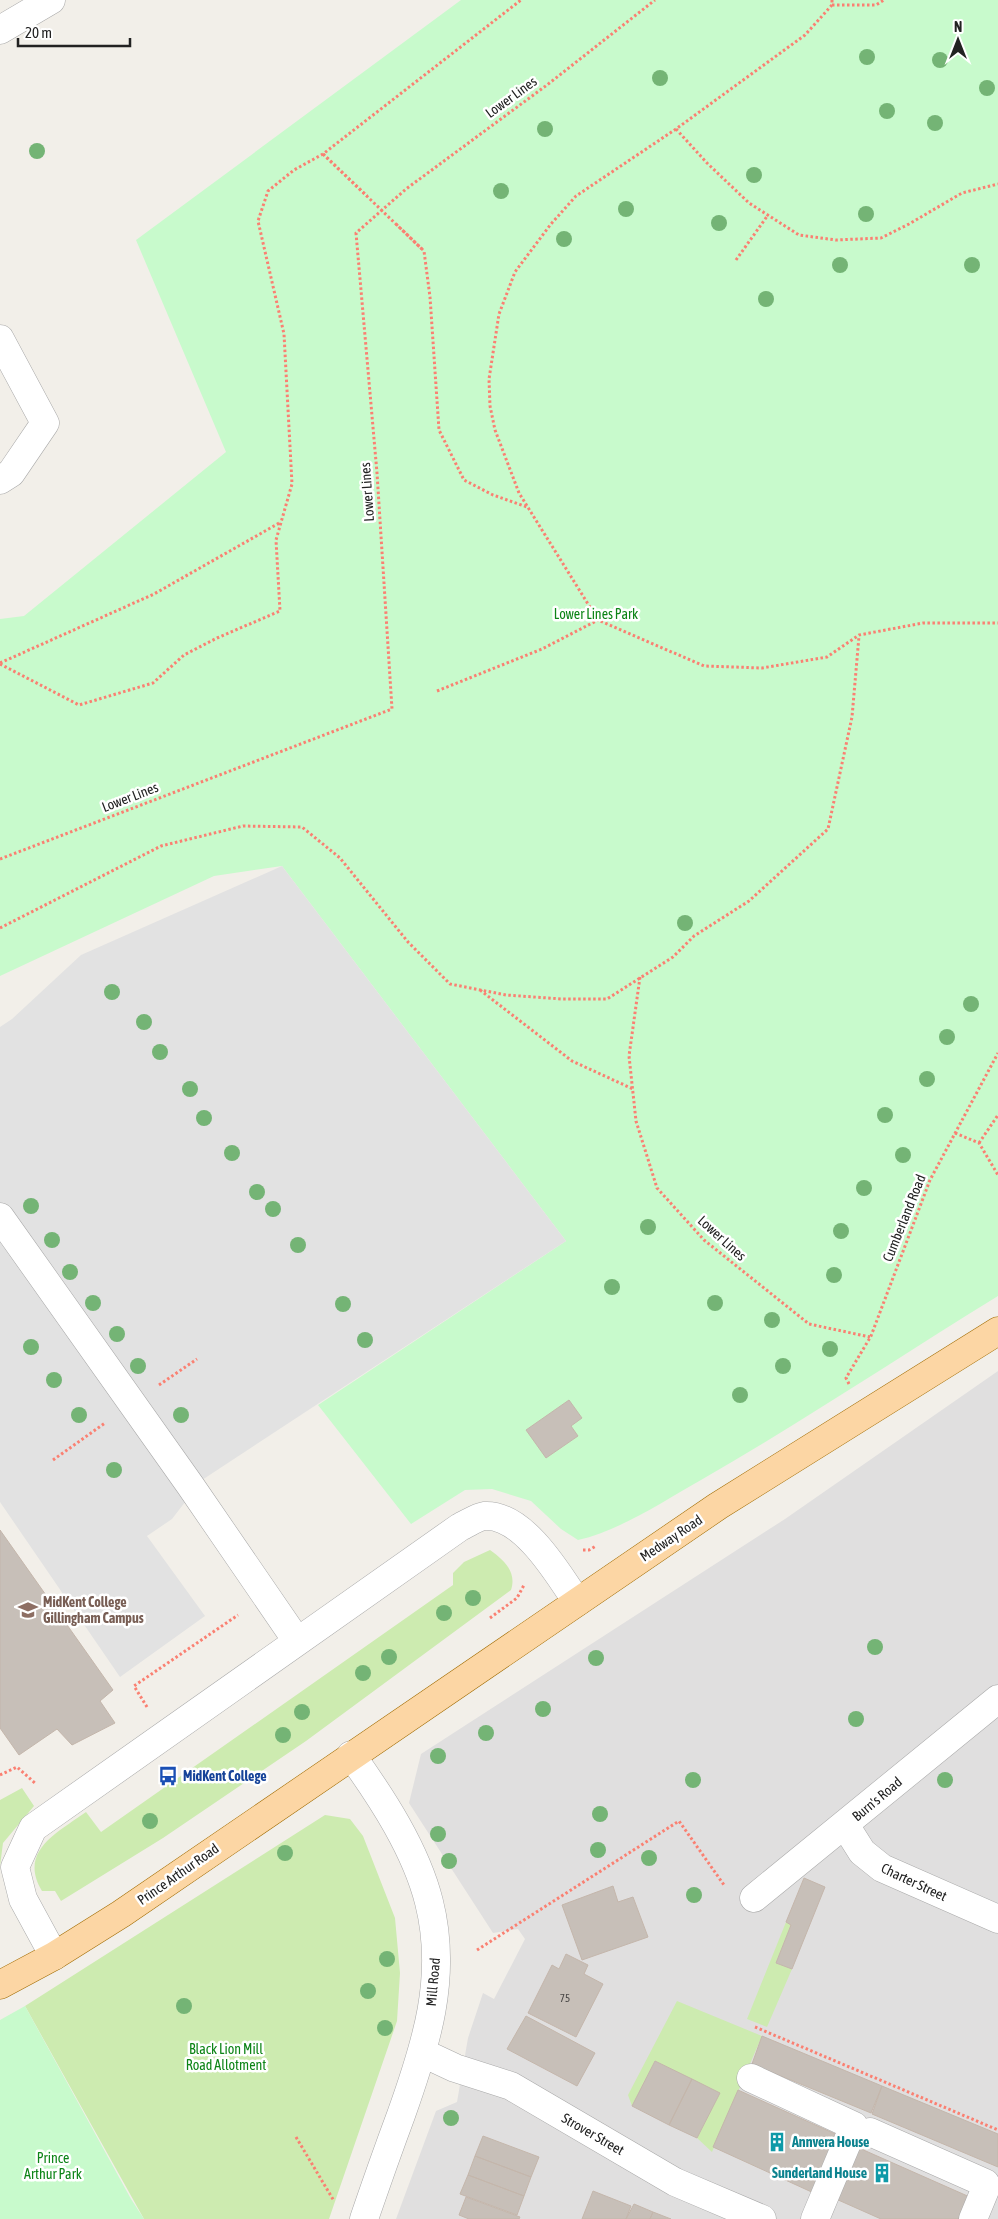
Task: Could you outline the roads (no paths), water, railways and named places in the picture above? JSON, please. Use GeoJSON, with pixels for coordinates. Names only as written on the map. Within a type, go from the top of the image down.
{"type":"FeatureCollection","features":[{"type":"Feature","properties":{"kind":"main road","name":"Medway Road"},"geometry":{"type":"LineString","coordinates":[[352,1755],[718,1506],[998,1331]]}},
{"type":"Feature","properties":{"kind":"main road","name":"Prince Arthur Road"},"geometry":{"type":"LineString","coordinates":[[0,1986],[54,1956],[121,1914],[352,1755]]}},
{"type":"Feature","properties":{"kind":"street"},"geometry":{"type":"LineString","coordinates":[[0,30],[51,0]]}},
{"type":"Feature","properties":{"kind":"street"},"geometry":{"type":"LineString","coordinates":[[0,339],[45,423],[11,473],[0,480]]}},
{"type":"Feature","properties":{"kind":"street"},"geometry":{"type":"LineString","coordinates":[[0,1217],[190,1486],[297,1642]]}},
{"type":"Feature","properties":{"kind":"street"},"geometry":{"type":"LineString","coordinates":[[54,1956],[23,1899],[15,1867],[33,1828],[460,1527],[484,1516],[506,1520],[523,1532],[543,1551],[577,1602]]}},
{"type":"Feature","properties":{"kind":"street","name":"Burn's Road"},"geometry":{"type":"LineString","coordinates":[[754,1898],[998,1699]]}},
{"type":"Feature","properties":{"kind":"street","name":"Mill Road"},"geometry":{"type":"LineString","coordinates":[[352,1755],[387,1808],[415,1865],[429,1902],[436,1955],[436,1989],[423,2053],[364,2219]]}},
{"type":"Feature","properties":{"kind":"street","name":"Charter Street"},"geometry":{"type":"LineString","coordinates":[[845,1825],[862,1852],[882,1868],[998,1919]]}},
{"type":"Feature","properties":{"kind":"street","name":"Strover Street"},"geometry":{"type":"LineString","coordinates":[[423,2053],[455,2068],[511,2086],[675,2182],[762,2219]]}},
{"type":"Feature","properties":{"kind":"street"},"geometry":{"type":"LineString","coordinates":[[750,2078],[854,2126],[815,2219]]}},
{"type":"Feature","properties":{"kind":"street"},"geometry":{"type":"LineString","coordinates":[[870,2132],[985,2183],[985,2190],[973,2219]]}},
{"type":"Feature","properties":{"kind":"place","name":"MidKent College Gillingham Campus"},"geometry":{"type":"Point","coordinates":[28,1610]}},
{"type":"Feature","properties":{"kind":"place","name":"MidKent College"},"geometry":{"type":"Point","coordinates":[168,1776]}},
{"type":"Feature","properties":{"kind":"place","name":"Annvera House"},"geometry":{"type":"Point","coordinates":[777,2142]}},
{"type":"Feature","properties":{"kind":"place","name":"Sunderland House"},"geometry":{"type":"Point","coordinates":[882,2173]}},
{"type":"Feature","properties":{"kind":"park label","name":"Lower Lines Park"},"geometry":{"type":"Point","coordinates":[596,614]}},
{"type":"Feature","properties":{"kind":"park label","name":"Black Lion Mill Road Allotment"},"geometry":{"type":"Point","coordinates":[226,2058]}},
{"type":"Feature","properties":{"kind":"park label","name":"Prince Arthur Park"},"geometry":{"type":"Point","coordinates":[53,2166]}}]}
